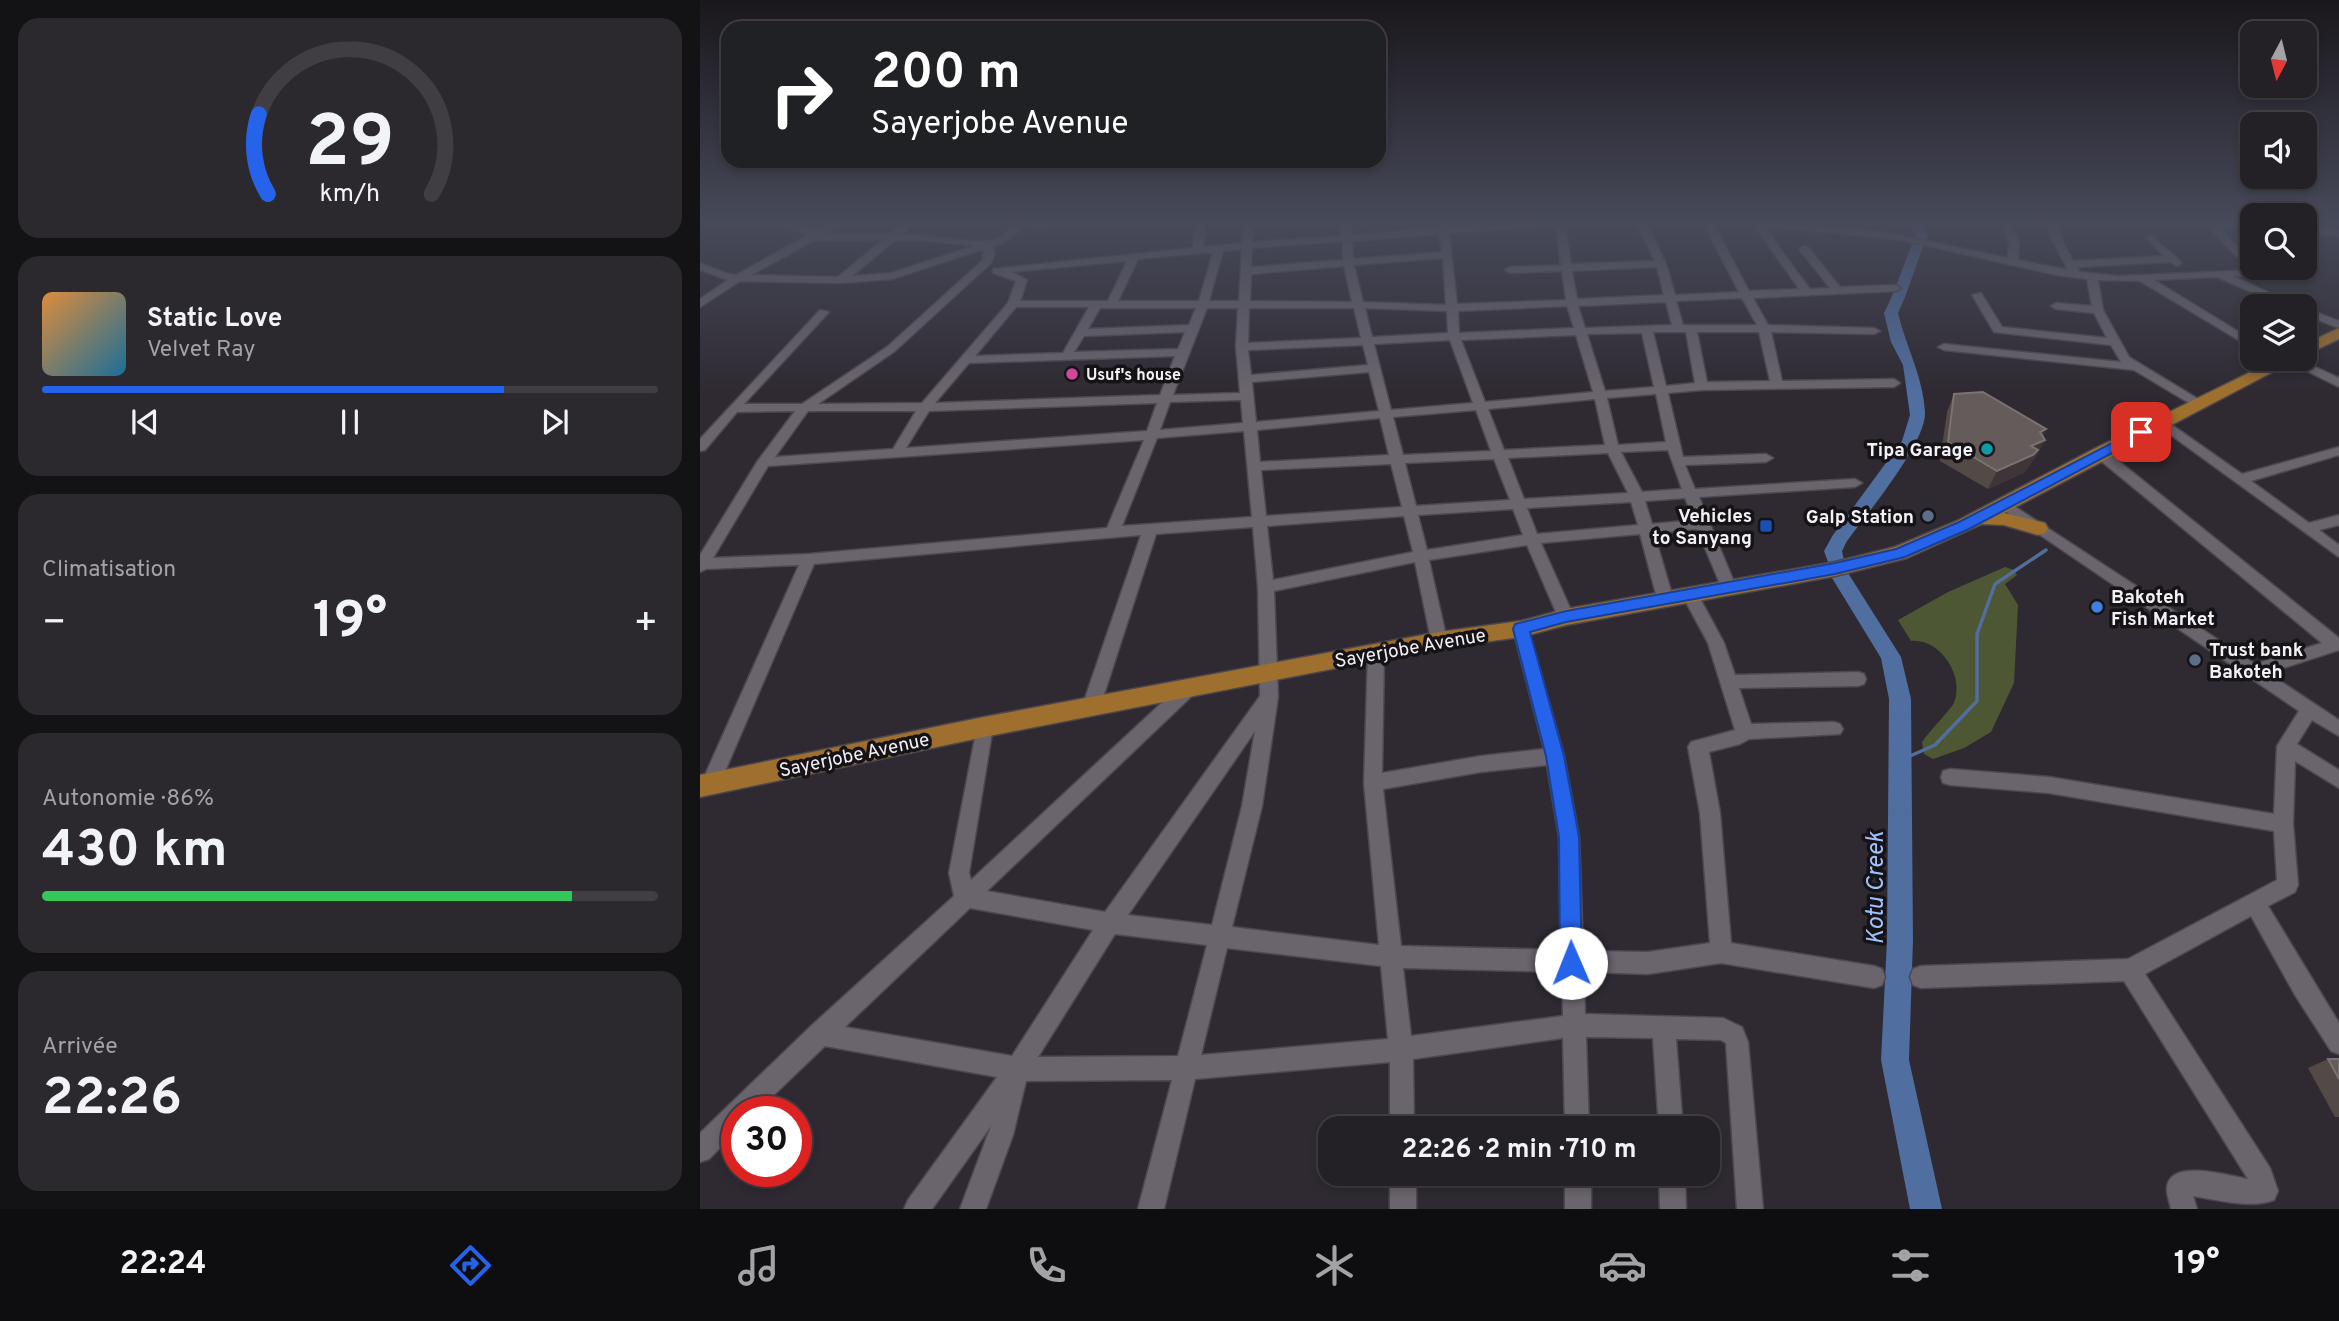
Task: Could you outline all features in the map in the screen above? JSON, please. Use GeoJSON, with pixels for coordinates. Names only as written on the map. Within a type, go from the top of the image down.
{"type":"FeatureCollection","features":[{"type":"Feature","properties":{"kind":"main road"},"geometry":{"type":"LineString","coordinates":[[2317,344],[2339,331]]}},
{"type":"Feature","properties":{"kind":"main road","name":"Sayerjobe Avenue"},"geometry":{"type":"LineString","coordinates":[[705,785],[984,727],[1439,640],[1521,629],[1566,617],[1835,569],[1900,553],[1945,535],[2263,371]]}},
{"type":"Feature","properties":{"kind":"main road"},"geometry":{"type":"LineString","coordinates":[[2025,493],[2023,508],[2033,525]]}},
{"type":"Feature","properties":{"kind":"main road"},"geometry":{"type":"LineString","coordinates":[[1978,518],[2004,519],[2033,525]]}},
{"type":"Feature","properties":{"kind":"street"},"geometry":{"type":"LineString","coordinates":[[733,277],[841,280],[874,277]]}},
{"type":"Feature","properties":{"kind":"street"},"geometry":{"type":"LineString","coordinates":[[841,280],[844,277]]}},
{"type":"Feature","properties":{"kind":"street"},"geometry":{"type":"LineString","coordinates":[[701,565],[764,462],[804,408],[891,349],[970,277]]}},
{"type":"Feature","properties":{"kind":"street"},"geometry":{"type":"LineString","coordinates":[[896,454],[925,407],[1013,304],[1023,280],[1016,277]]}},
{"type":"Feature","properties":{"kind":"street"},"geometry":{"type":"LineString","coordinates":[[1112,303],[1124,277]]}},
{"type":"Feature","properties":{"kind":"street"},"geometry":{"type":"LineString","coordinates":[[1112,532],[1152,435],[1181,352],[1203,305],[1211,277]]}},
{"type":"Feature","properties":{"kind":"street"},"geometry":{"type":"LineString","coordinates":[[1151,1209],[1252,806],[1269,697],[1266,587],[1242,347],[1245,277]]}},
{"type":"Feature","properties":{"kind":"street"},"geometry":{"type":"LineString","coordinates":[[1352,277],[1421,556],[1439,640]]}},
{"type":"Feature","properties":{"kind":"street"},"geometry":{"type":"LineString","coordinates":[[1449,277],[1454,336],[1532,539],[1566,617]]}},
{"type":"Feature","properties":{"kind":"street"},"geometry":{"type":"LineString","coordinates":[[1569,277],[1572,303],[1601,397],[1612,448],[1637,496],[1648,528],[1665,598]]}},
{"type":"Feature","properties":{"kind":"street"},"geometry":{"type":"LineString","coordinates":[[1665,277],[1703,386]]}},
{"type":"Feature","properties":{"kind":"street"},"geometry":{"type":"LineString","coordinates":[[1737,277],[1764,327],[1777,384]]}},
{"type":"Feature","properties":{"kind":"street"},"geometry":{"type":"LineString","coordinates":[[1796,277],[1806,291]]}},
{"type":"Feature","properties":{"kind":"street"},"geometry":{"type":"LineString","coordinates":[[1827,277],[1837,290]]}},
{"type":"Feature","properties":{"kind":"street"},"geometry":{"type":"LineString","coordinates":[[2092,277],[2098,310],[2124,359],[2199,405]]}},
{"type":"Feature","properties":{"kind":"street"},"geometry":{"type":"LineString","coordinates":[[2103,277],[2159,277]]}},
{"type":"Feature","properties":{"kind":"street"},"geometry":{"type":"LineString","coordinates":[[2228,277],[2266,294]]}},
{"type":"Feature","properties":{"kind":"street"},"geometry":{"type":"LineString","coordinates":[[700,304],[737,278]]}},
{"type":"Feature","properties":{"kind":"street"},"geometry":{"type":"LineString","coordinates":[[2144,279],[2240,338]]}},
{"type":"Feature","properties":{"kind":"street"},"geometry":{"type":"LineString","coordinates":[[1013,304],[1359,305],[1451,308],[1896,288]]}},
{"type":"Feature","properties":{"kind":"street"},"geometry":{"type":"LineString","coordinates":[[1977,295],[1998,330],[2013,334],[2114,342]]}},
{"type":"Feature","properties":{"kind":"street"},"geometry":{"type":"LineString","coordinates":[[1066,357],[1097,303]]}},
{"type":"Feature","properties":{"kind":"street"},"geometry":{"type":"LineString","coordinates":[[2056,306],[2098,310]]}},
{"type":"Feature","properties":{"kind":"street"},"geometry":{"type":"LineString","coordinates":[[700,447],[824,312]]}},
{"type":"Feature","properties":{"kind":"street"},"geometry":{"type":"LineString","coordinates":[[2317,318],[2339,331]]}},
{"type":"Feature","properties":{"kind":"street"},"geometry":{"type":"LineString","coordinates":[[1242,347],[1582,329],[1764,327],[1874,331]]}},
{"type":"Feature","properties":{"kind":"street"},"geometry":{"type":"LineString","coordinates":[[1080,332],[1192,328]]}},
{"type":"Feature","properties":{"kind":"street"},"geometry":{"type":"LineString","coordinates":[[1647,329],[1672,446],[1728,587]]}},
{"type":"Feature","properties":{"kind":"street"},"geometry":{"type":"LineString","coordinates":[[2013,334],[2021,355]]}},
{"type":"Feature","properties":{"kind":"street"},"geometry":{"type":"LineString","coordinates":[[1944,347],[2134,367]]}},
{"type":"Feature","properties":{"kind":"street"},"geometry":{"type":"LineString","coordinates":[[966,360],[1181,352]]}},
{"type":"Feature","properties":{"kind":"street"},"geometry":{"type":"LineString","coordinates":[[1245,379],[1375,368]]}},
{"type":"Feature","properties":{"kind":"street"},"geometry":{"type":"LineString","coordinates":[[2310,371],[2339,383]]}},
{"type":"Feature","properties":{"kind":"street"},"geometry":{"type":"LineString","coordinates":[[764,462],[1152,435],[1703,386],[1894,383]]}},
{"type":"Feature","properties":{"kind":"street"},"geometry":{"type":"LineString","coordinates":[[733,408],[925,407],[1247,396]]}},
{"type":"Feature","properties":{"kind":"street"},"geometry":{"type":"LineString","coordinates":[[2162,422],[2339,551]]}},
{"type":"Feature","properties":{"kind":"street"},"geometry":{"type":"LineString","coordinates":[[1255,466],[1672,446]]}},
{"type":"Feature","properties":{"kind":"street"},"geometry":{"type":"LineString","coordinates":[[2241,479],[2339,451]]}},
{"type":"Feature","properties":{"kind":"street"},"geometry":{"type":"LineString","coordinates":[[2100,453],[2337,644]]}},
{"type":"Feature","properties":{"kind":"street"},"geometry":{"type":"LineString","coordinates":[[1677,461],[1766,457]]}},
{"type":"Feature","properties":{"kind":"street"},"geometry":{"type":"LineString","coordinates":[[701,565],[809,559],[1112,532],[1855,482]]}},
{"type":"Feature","properties":{"kind":"street"},"geometry":{"type":"LineString","coordinates":[[2003,505],[2339,729]]}},
{"type":"Feature","properties":{"kind":"street"},"geometry":{"type":"LineString","coordinates":[[2307,528],[2339,520]]}},
{"type":"Feature","properties":{"kind":"street"},"geometry":{"type":"LineString","coordinates":[[1266,587],[1421,556],[1532,539],[1702,524]]}},
{"type":"Feature","properties":{"kind":"street"},"geometry":{"type":"LineString","coordinates":[[1091,707],[1150,531]]}},
{"type":"Feature","properties":{"kind":"street"},"geometry":{"type":"LineString","coordinates":[[705,785],[809,559]]}},
{"type":"Feature","properties":{"kind":"street"},"geometry":{"type":"LineString","coordinates":[[1689,593],[1716,643],[1745,732]]}},
{"type":"Feature","properties":{"kind":"street"},"geometry":{"type":"LineString","coordinates":[[1521,629],[1555,756],[1569,837],[1577,1116]]}},
{"type":"Feature","properties":{"kind":"street"},"geometry":{"type":"LineString","coordinates":[[2252,672],[2337,644]]}},
{"type":"Feature","properties":{"kind":"street"},"geometry":{"type":"LineString","coordinates":[[1376,653],[1373,783],[1401,1049],[1402,1116]]}},
{"type":"Feature","properties":{"kind":"street"},"geometry":{"type":"LineString","coordinates":[[1728,682],[1858,679]]}},
{"type":"Feature","properties":{"kind":"street"},"geometry":{"type":"LineString","coordinates":[[755,1096],[1189,688]]}},
{"type":"Feature","properties":{"kind":"street"},"geometry":{"type":"LineString","coordinates":[[917,1209],[1017,1069],[1110,923],[1269,697]]}},
{"type":"Feature","properties":{"kind":"street"},"geometry":{"type":"LineString","coordinates":[[1921,977],[2130,970],[2288,885],[2283,824],[2286,746],[2309,710]]}},
{"type":"Feature","properties":{"kind":"street"},"geometry":{"type":"LineString","coordinates":[[964,897],[959,873],[984,727]]}},
{"type":"Feature","properties":{"kind":"street"},"geometry":{"type":"LineString","coordinates":[[1721,952],[1710,813],[1699,748],[1696,747],[1740,737],[1745,732],[1834,729]]}},
{"type":"Feature","properties":{"kind":"street"},"geometry":{"type":"LineString","coordinates":[[2286,746],[2339,780]]}},
{"type":"Feature","properties":{"kind":"street"},"geometry":{"type":"LineString","coordinates":[[1373,783],[1481,764],[1555,756]]}},
{"type":"Feature","properties":{"kind":"street"},"geometry":{"type":"LineString","coordinates":[[1950,778],[2049,785],[2283,824]]}},
{"type":"Feature","properties":{"kind":"street"},"geometry":{"type":"LineString","coordinates":[[964,897],[1110,923],[1392,957],[1648,963],[1721,952],[1874,977]]}},
{"type":"Feature","properties":{"kind":"street"},"geometry":{"type":"LineString","coordinates":[[2255,903],[2303,988],[2339,1043]]}},
{"type":"Feature","properties":{"kind":"street"},"geometry":{"type":"LineString","coordinates":[[2130,970],[2261,1177],[2265,1191],[2252,1192],[2187,1182],[2179,1188],[2184,1209]]}},
{"type":"Feature","properties":{"kind":"street"},"geometry":{"type":"LineString","coordinates":[[819,1034],[1017,1069],[1186,1068],[1401,1049],[1576,1025],[1723,1029],[1734,1035],[1737,1042],[1750,1209]]}},
{"type":"Feature","properties":{"kind":"street"},"geometry":{"type":"LineString","coordinates":[[1664,1026],[1670,1116]]}},
{"type":"Feature","properties":{"kind":"street"},"geometry":{"type":"LineString","coordinates":[[973,1209],[1001,1135],[1017,1069]]}},
{"type":"Feature","properties":{"kind":"street"},"geometry":{"type":"LineString","coordinates":[[700,1150],[721,1130]]}},
{"type":"Feature","properties":{"kind":"street"},"geometry":{"type":"LineString","coordinates":[[1403,1186],[1403,1209]]}},
{"type":"Feature","properties":{"kind":"street"},"geometry":{"type":"LineString","coordinates":[[1578,1186],[1578,1209]]}},
{"type":"Feature","properties":{"kind":"street"},"geometry":{"type":"LineString","coordinates":[[1672,1186],[1673,1209]]}},
{"type":"Feature","properties":{"kind":"green space"},"geometry":{"type":"Polygon","coordinates":[[[2005,567],[2014,570],[2017,575],[2005,584],[2018,605],[2014,683],[1991,732],[1964,748],[1933,759],[1924,754],[1922,742],[1954,703],[1956,681],[1948,661],[1940,652],[1922,642],[1911,641],[1898,620],[1948,592],[2005,567]]]}},
{"type":"Feature","properties":{"kind":"building","name":"Tipa Garage"},"geometry":{"type":"Polygon","coordinates":[[[1983,392],[2046,429],[2040,432],[2045,440],[2031,446],[2038,450],[2033,455],[1997,471],[1948,442],[1954,394],[1983,392]]]}},
{"type":"Feature","properties":{"kind":"building"},"geometry":{"type":"Polygon","coordinates":[[[2328,1059],[2339,1059],[2339,1079],[2328,1059]]]}},
{"type":"Feature","properties":{"kind":"waterway","name":"Kotu Creek"},"geometry":{"type":"LineString","coordinates":[[1835,560],[1833,551],[1839,539],[1910,441],[1918,415],[1910,365],[1898,342],[1891,313],[1906,277]]}},
{"type":"Feature","properties":{"kind":"waterway"},"geometry":{"type":"LineString","coordinates":[[1901,760],[1935,745],[1977,701],[1977,634],[1995,584],[2046,550]]}},
{"type":"Feature","properties":{"kind":"waterway","name":"Kotu Creek"},"geometry":{"type":"LineString","coordinates":[[1841,578],[1891,657],[1900,699],[1900,940],[1895,1060],[1926,1209]]}},
{"type":"Feature","properties":{"kind":"place","name":"Usuf's house"},"geometry":{"type":"Point","coordinates":[1072,374]}},
{"type":"Feature","properties":{"kind":"place","name":"Tipa Garage"},"geometry":{"type":"Point","coordinates":[1987,449]}},
{"type":"Feature","properties":{"kind":"place","name":"Galp Station"},"geometry":{"type":"Point","coordinates":[1928,516]}},
{"type":"Feature","properties":{"kind":"place","name":"Vehicles to Sanyang"},"geometry":{"type":"Point","coordinates":[1766,526]}},
{"type":"Feature","properties":{"kind":"place","name":"Bakoteh Fish Market"},"geometry":{"type":"Point","coordinates":[2097,607]}},
{"type":"Feature","properties":{"kind":"place","name":"Trust bank Bakoteh"},"geometry":{"type":"Point","coordinates":[2195,660]}},
{"type":"Feature","properties":{"kind":"route"},"geometry":{"type":"LineString","coordinates":[[1571,963],[1569,837],[1555,756],[1521,629],[1566,617],[1835,569],[1900,553],[1964,526],[2141,432]]}}]}
